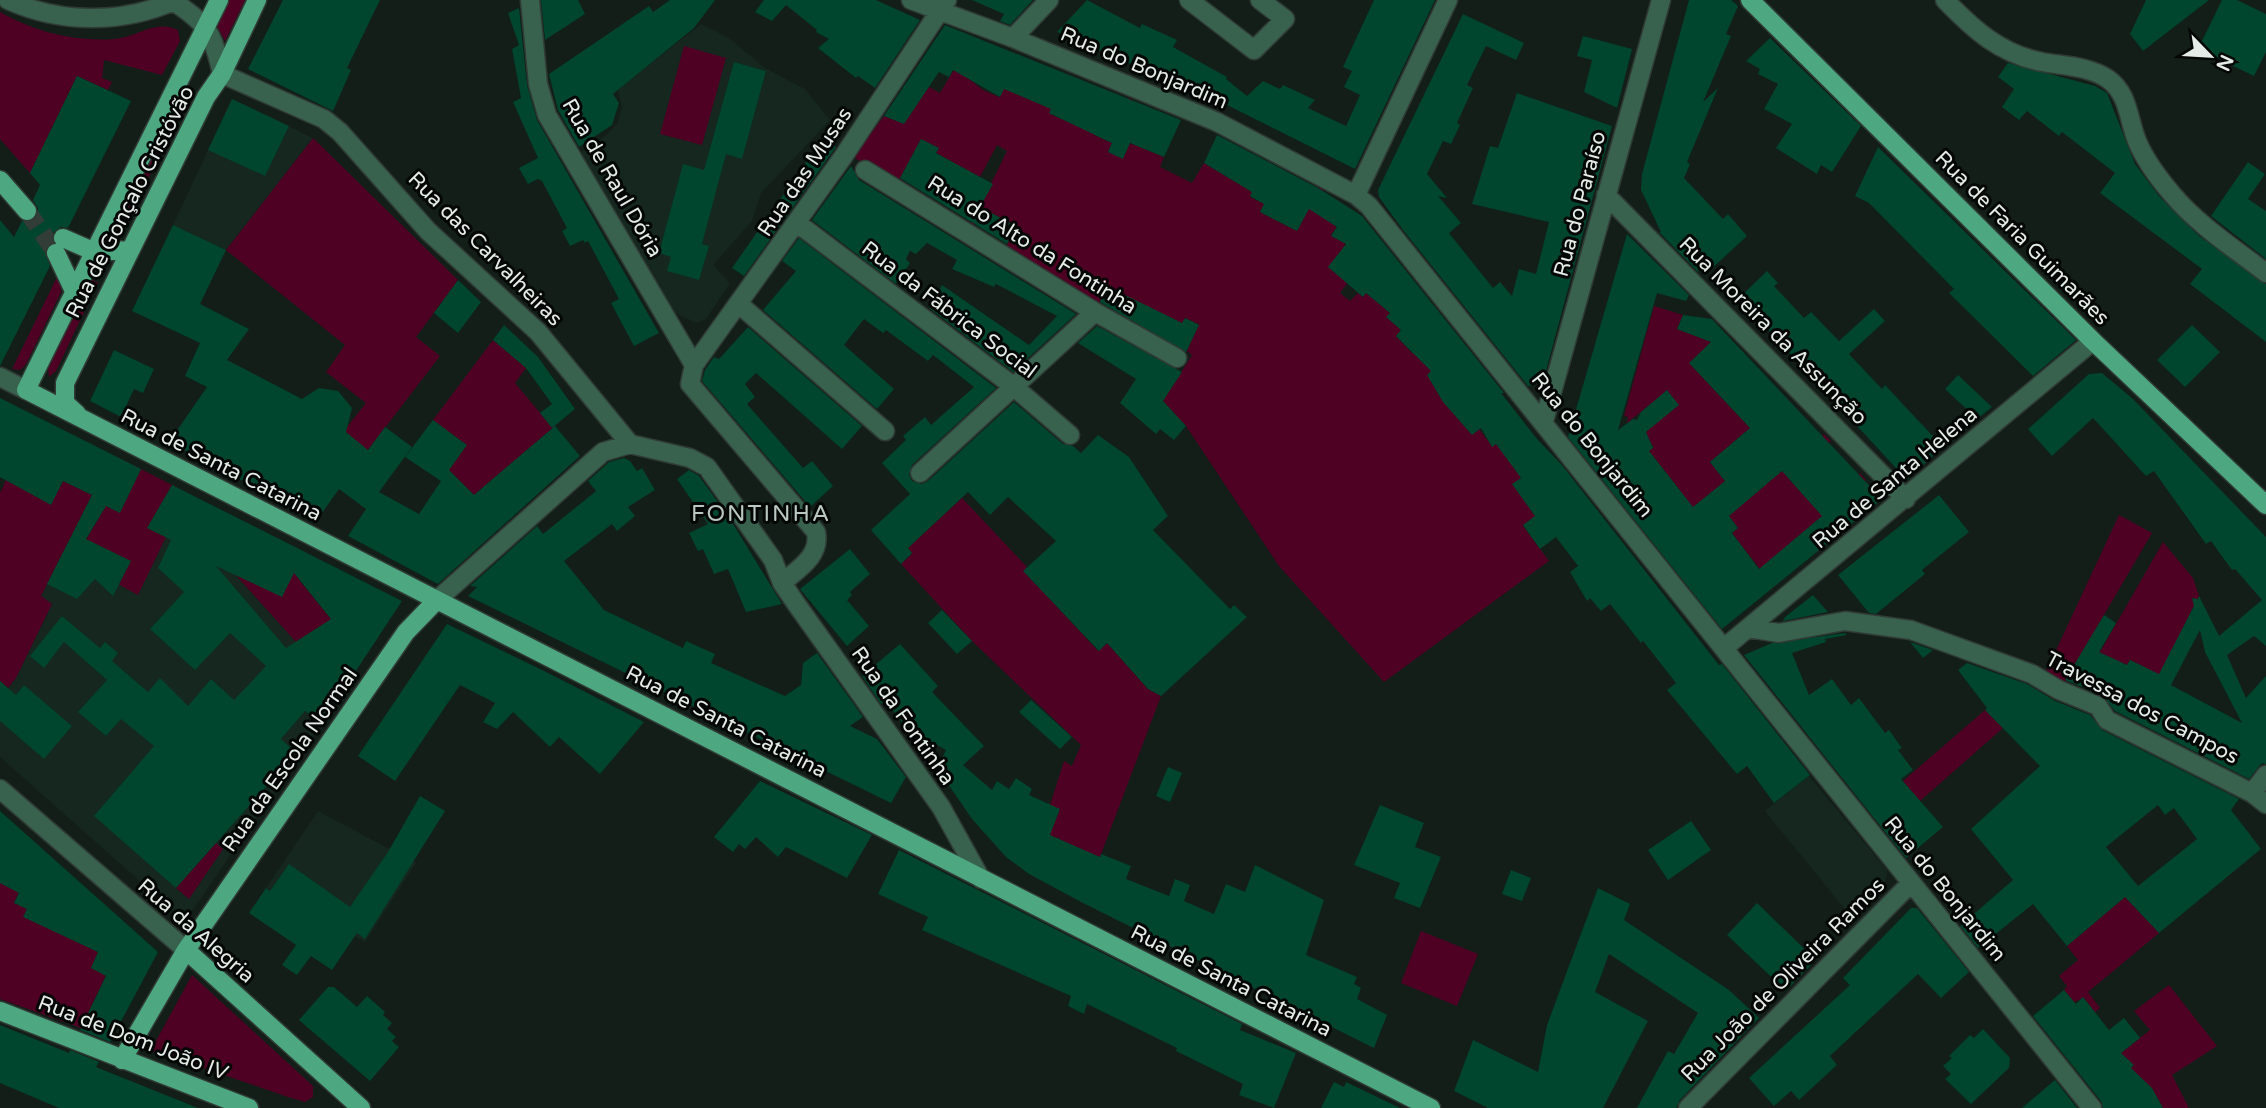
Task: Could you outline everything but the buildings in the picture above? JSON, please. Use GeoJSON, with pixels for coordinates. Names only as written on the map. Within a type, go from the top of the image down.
{"type":"FeatureCollection","features":[{"type":"Feature","properties":{"kind":"main road","name":"Rua de Gonçalo Cristóvão"},"geometry":{"type":"LineString","coordinates":[[26,390],[219,0]]}},
{"type":"Feature","properties":{"kind":"main road","name":"Rua de Gonçalo Cristóvão"},"geometry":{"type":"LineString","coordinates":[[84,421],[65,403],[65,383],[206,97],[222,74],[257,0]]}},
{"type":"Feature","properties":{"kind":"main road","name":"Rua de Faria Guimarães"},"geometry":{"type":"LineString","coordinates":[[1750,0],[2093,341],[2266,505]]}},
{"type":"Feature","properties":{"kind":"main road"},"geometry":{"type":"LineString","coordinates":[[0,180],[27,211]]}},
{"type":"Feature","properties":{"kind":"main road"},"geometry":{"type":"LineString","coordinates":[[74,290],[60,245],[95,252],[130,250]]}},
{"type":"Feature","properties":{"kind":"main road","name":"Rua de Santa Catarina"},"geometry":{"type":"LineString","coordinates":[[26,390],[1431,1108]]}},
{"type":"Feature","properties":{"kind":"main road","name":"Rua da Escola Normal"},"geometry":{"type":"LineString","coordinates":[[122,1060],[186,950],[406,632],[437,600]]}},
{"type":"Feature","properties":{"kind":"main road","name":"Rua da Alegria"},"geometry":{"type":"LineString","coordinates":[[186,950],[361,1108]]}},
{"type":"Feature","properties":{"kind":"main road","name":"Rua de Dom João IV"},"geometry":{"type":"LineString","coordinates":[[0,1011],[249,1108]]}},
{"type":"Feature","properties":{"kind":"main road"},"geometry":{"type":"LineString","coordinates":[[334,1108],[336,1086]]}},
{"type":"Feature","properties":{"kind":"street"},"geometry":{"type":"LineString","coordinates":[[8,0],[37,12],[71,19],[109,18],[175,1],[206,25],[216,45],[222,74]]}},
{"type":"Feature","properties":{"kind":"street","name":"Rua de Raul Dória"},"geometry":{"type":"LineString","coordinates":[[530,0],[538,84],[547,115],[695,365]]}},
{"type":"Feature","properties":{"kind":"street","name":"Rua do Bonjardim"},"geometry":{"type":"LineString","coordinates":[[911,0],[944,6],[1013,38],[1217,122],[1356,195],[1369,206],[2092,1108]]}},
{"type":"Feature","properties":{"kind":"street"},"geometry":{"type":"LineString","coordinates":[[1013,38],[1049,0]]}},
{"type":"Feature","properties":{"kind":"street"},"geometry":{"type":"LineString","coordinates":[[1189,0],[1254,50],[1285,19],[1260,0]]}},
{"type":"Feature","properties":{"kind":"street"},"geometry":{"type":"LineString","coordinates":[[1356,195],[1448,0]]}},
{"type":"Feature","properties":{"kind":"street","name":"Rua do Paraíso"},"geometry":{"type":"LineString","coordinates":[[1544,421],[1661,0]]}},
{"type":"Feature","properties":{"kind":"street"},"geometry":{"type":"LineString","coordinates":[[1945,0],[1970,26],[1999,48],[2038,62],[2086,69],[2109,79],[2125,99],[2137,142],[2172,194],[2198,220],[2266,273]]}},
{"type":"Feature","properties":{"kind":"street","name":"Rua das Musas"},"geometry":{"type":"LineString","coordinates":[[695,365],[797,223],[944,6]]}},
{"type":"Feature","properties":{"kind":"street","name":"Rua das Carvalheiras"},"geometry":{"type":"LineString","coordinates":[[222,74],[324,119],[340,132],[428,231],[538,332],[630,444]]}},
{"type":"Feature","properties":{"kind":"street","name":"Rua do Alto da Fontinha"},"geometry":{"type":"LineString","coordinates":[[865,170],[1095,312],[1177,358]]}},
{"type":"Feature","properties":{"kind":"street","name":"Rua Moreira da Assunção"},"geometry":{"type":"LineString","coordinates":[[1606,195],[1906,499]]}},
{"type":"Feature","properties":{"kind":"street","name":"Rua da Fábrica Social"},"geometry":{"type":"LineString","coordinates":[[797,223],[1013,386],[1070,435]]}},
{"type":"Feature","properties":{"kind":"street"},"geometry":{"type":"LineString","coordinates":[[740,305],[885,431]]}},
{"type":"Feature","properties":{"kind":"street"},"geometry":{"type":"LineString","coordinates":[[920,473],[1095,312]]}},
{"type":"Feature","properties":{"kind":"street","name":"Rua de Santa Helena"},"geometry":{"type":"LineString","coordinates":[[1724,648],[2093,341]]}},
{"type":"Feature","properties":{"kind":"street"},"geometry":{"type":"LineString","coordinates":[[695,365],[690,384],[816,532],[818,542],[813,554],[782,583]]}},
{"type":"Feature","properties":{"kind":"street","name":"Rua de Santa Catarina"},"geometry":{"type":"LineString","coordinates":[[0,377],[26,390]]}},
{"type":"Feature","properties":{"kind":"street"},"geometry":{"type":"LineString","coordinates":[[437,600],[603,452],[630,444]]}},
{"type":"Feature","properties":{"kind":"street","name":"Rua da Fontinha"},"geometry":{"type":"LineString","coordinates":[[630,444],[690,458],[707,467],[774,561],[782,583],[941,807],[981,879]]}},
{"type":"Feature","properties":{"kind":"street","name":"Travessa dos Campos"},"geometry":{"type":"LineString","coordinates":[[1748,628],[1779,633],[1845,621],[1890,625],[1910,630],[2032,674],[2059,690],[2098,706],[2107,720],[2259,799]]}},
{"type":"Feature","properties":{"kind":"street"},"geometry":{"type":"LineString","coordinates":[[2259,799],[2266,775]]}},
{"type":"Feature","properties":{"kind":"street","name":"Rua da Alegria"},"geometry":{"type":"LineString","coordinates":[[0,789],[186,950]]}},
{"type":"Feature","properties":{"kind":"street","name":"Rua João de Oliveira Ramos"},"geometry":{"type":"LineString","coordinates":[[1688,1108],[1910,884]]}},
{"type":"Feature","properties":{"kind":"shaded area"},"geometry":{"type":"Polygon","coordinates":[[[226,0],[245,0],[225,41],[215,22],[226,0]]]}},
{"type":"Feature","properties":{"kind":"shaded area"},"geometry":{"type":"Polygon","coordinates":[[[0,12],[41,30],[70,37],[115,39],[162,26],[178,30],[180,41],[162,75],[104,60],[102,78],[112,82],[108,90],[77,76],[30,173],[0,139],[0,12]]]}},
{"type":"Feature","properties":{"kind":"shaded area"},"geometry":{"type":"Polygon","coordinates":[[[701,24],[729,38],[765,68],[805,89],[830,120],[761,193],[752,221],[713,265],[730,283],[706,319],[696,323],[664,307],[581,152],[604,137],[617,124],[622,107],[618,89],[701,24]]]}},
{"type":"Feature","properties":{"kind":"shaded area"},"geometry":{"type":"Polygon","coordinates":[[[684,46],[726,58],[702,145],[660,134],[684,46]]]}},
{"type":"Feature","properties":{"kind":"shaded area"},"geometry":{"type":"Polygon","coordinates":[[[955,68],[983,90],[999,97],[1007,81],[1024,96],[1057,96],[1050,114],[1090,131],[1106,109],[1094,135],[1109,142],[1129,98],[1132,99],[1108,152],[1123,158],[1130,143],[1164,157],[1160,167],[1192,183],[1204,163],[1252,192],[1250,197],[1264,204],[1260,212],[1297,231],[1320,187],[1324,191],[1313,207],[1333,224],[1345,205],[1349,208],[1331,235],[1346,244],[1329,267],[1352,277],[1340,293],[1350,301],[1358,293],[1363,297],[1366,293],[1390,313],[1387,317],[1401,330],[1396,336],[1413,354],[1418,349],[1492,446],[1498,443],[1521,478],[1513,484],[1536,516],[1523,526],[1549,561],[1384,682],[1279,566],[1186,426],[1163,401],[1192,355],[1187,351],[1199,324],[1185,318],[1182,323],[1107,287],[1098,306],[1006,247],[1016,225],[982,209],[974,226],[971,224],[1007,151],[997,145],[980,177],[936,153],[938,148],[921,139],[898,182],[853,157],[884,116],[902,123],[929,87],[940,93],[955,68]]]}},
{"type":"Feature","properties":{"kind":"shaded area"},"geometry":{"type":"Polygon","coordinates":[[[181,94],[187,98],[122,232],[109,241],[181,94]]]}},
{"type":"Feature","properties":{"kind":"shaded area"},"geometry":{"type":"Polygon","coordinates":[[[232,99],[313,138],[226,250],[173,225],[232,99]]]}},
{"type":"Feature","properties":{"kind":"shaded area"},"geometry":{"type":"Polygon","coordinates":[[[313,138],[458,280],[416,337],[440,356],[351,472],[344,431],[366,403],[326,372],[345,345],[226,250],[313,138]]]}},
{"type":"Feature","properties":{"kind":"shaded area"},"geometry":{"type":"Polygon","coordinates":[[[59,273],[61,292],[26,364],[20,370],[12,369],[59,273]]]}},
{"type":"Feature","properties":{"kind":"shaded area"},"geometry":{"type":"Polygon","coordinates":[[[91,279],[98,283],[56,371],[49,377],[48,367],[91,279]]]}},
{"type":"Feature","properties":{"kind":"shaded area"},"geometry":{"type":"Polygon","coordinates":[[[1654,306],[1683,315],[1677,329],[1711,342],[1690,364],[1750,428],[1710,462],[1743,504],[1824,434],[1831,441],[1789,479],[1804,496],[1831,498],[1860,473],[1866,480],[1760,569],[1732,533],[1738,528],[1711,493],[1667,527],[1667,500],[1680,490],[1649,451],[1654,447],[1643,434],[1667,391],[1627,423],[1628,417],[1624,416],[1654,306]]]}},
{"type":"Feature","properties":{"kind":"shaded area"},"geometry":{"type":"Polygon","coordinates":[[[493,340],[526,368],[515,383],[546,420],[555,426],[474,495],[449,470],[466,445],[433,420],[493,340]]]}},
{"type":"Feature","properties":{"kind":"shaded area"},"geometry":{"type":"Polygon","coordinates":[[[16,458],[51,504],[63,481],[92,495],[41,596],[52,604],[16,678],[8,688],[0,681],[0,493],[16,458]]]}},
{"type":"Feature","properties":{"kind":"shaded area"},"geometry":{"type":"Polygon","coordinates":[[[141,469],[172,485],[148,528],[166,537],[138,595],[74,560],[106,506],[120,512],[141,469]]]}},
{"type":"Feature","properties":{"kind":"shaded area"},"geometry":{"type":"Polygon","coordinates":[[[962,498],[1027,567],[1024,571],[1098,651],[1107,643],[1148,689],[1161,696],[1100,857],[1058,845],[1060,838],[1049,837],[1050,805],[1064,761],[1072,766],[1081,745],[972,641],[901,564],[912,554],[908,548],[962,498]]]}},
{"type":"Feature","properties":{"kind":"shaded area"},"geometry":{"type":"Polygon","coordinates":[[[2119,515],[2152,533],[2063,685],[2044,676],[2119,515]]]}},
{"type":"Feature","properties":{"kind":"shaded area"},"geometry":{"type":"Polygon","coordinates":[[[166,537],[229,568],[296,641],[314,668],[286,695],[321,724],[192,911],[178,915],[0,757],[0,697],[16,678],[52,604],[40,596],[62,554],[95,571],[166,537]]]}},
{"type":"Feature","properties":{"kind":"shaded area"},"geometry":{"type":"Polygon","coordinates":[[[2163,542],[2193,578],[2199,596],[2154,685],[2139,678],[2145,667],[2130,660],[2127,665],[2110,657],[2096,659],[2163,542]]]}},
{"type":"Feature","properties":{"kind":"shaded area"},"geometry":{"type":"Polygon","coordinates":[[[304,552],[321,560],[300,581],[330,618],[342,625],[316,629],[296,642],[234,573],[304,552]]]}},
{"type":"Feature","properties":{"kind":"shaded area"},"geometry":{"type":"Polygon","coordinates":[[[1985,710],[2003,728],[1920,801],[1903,781],[1985,710]]]}},
{"type":"Feature","properties":{"kind":"shaded area"},"geometry":{"type":"Polygon","coordinates":[[[1809,776],[1887,870],[1885,887],[1853,919],[1765,811],[1809,776]]]}},
{"type":"Feature","properties":{"kind":"shaded area"},"geometry":{"type":"Polygon","coordinates":[[[318,811],[416,863],[365,942],[335,924],[329,932],[266,888],[318,811]]]}},
{"type":"Feature","properties":{"kind":"shaded area"},"geometry":{"type":"Polygon","coordinates":[[[216,843],[223,849],[189,899],[176,888],[216,843]]]}},
{"type":"Feature","properties":{"kind":"shaded area"},"geometry":{"type":"Polygon","coordinates":[[[0,883],[19,892],[14,903],[27,909],[24,916],[98,952],[91,968],[106,975],[81,1028],[0,999],[0,883]]]}},
{"type":"Feature","properties":{"kind":"shaded area"},"geometry":{"type":"Polygon","coordinates":[[[2125,897],[2159,933],[2088,992],[2100,1008],[2095,1012],[2084,998],[2074,1002],[2064,990],[2067,986],[2059,976],[2078,960],[2067,946],[2125,897]]]}},
{"type":"Feature","properties":{"kind":"shaded area"},"geometry":{"type":"Polygon","coordinates":[[[1421,931],[1478,954],[1457,1006],[1401,983],[1421,931]]]}},
{"type":"Feature","properties":{"kind":"shaded area"},"geometry":{"type":"Polygon","coordinates":[[[192,975],[313,1086],[313,1097],[305,1102],[151,1050],[192,975]]]}},
{"type":"Feature","properties":{"kind":"shaded area"},"geometry":{"type":"Polygon","coordinates":[[[2169,985],[2217,1046],[2172,1075],[2189,1108],[2163,1108],[2152,1088],[2148,1090],[2120,1054],[2150,1030],[2134,1011],[2169,985]]]}},
{"type":"Feature","properties":{"kind":"tunnel"},"geometry":{"type":"LineString","coordinates":[[27,211],[56,253]]}},
{"type":"Feature","properties":{"kind":"district","name":"FONTINHA"},"geometry":{"type":"Point","coordinates":[761,514]}}]}
